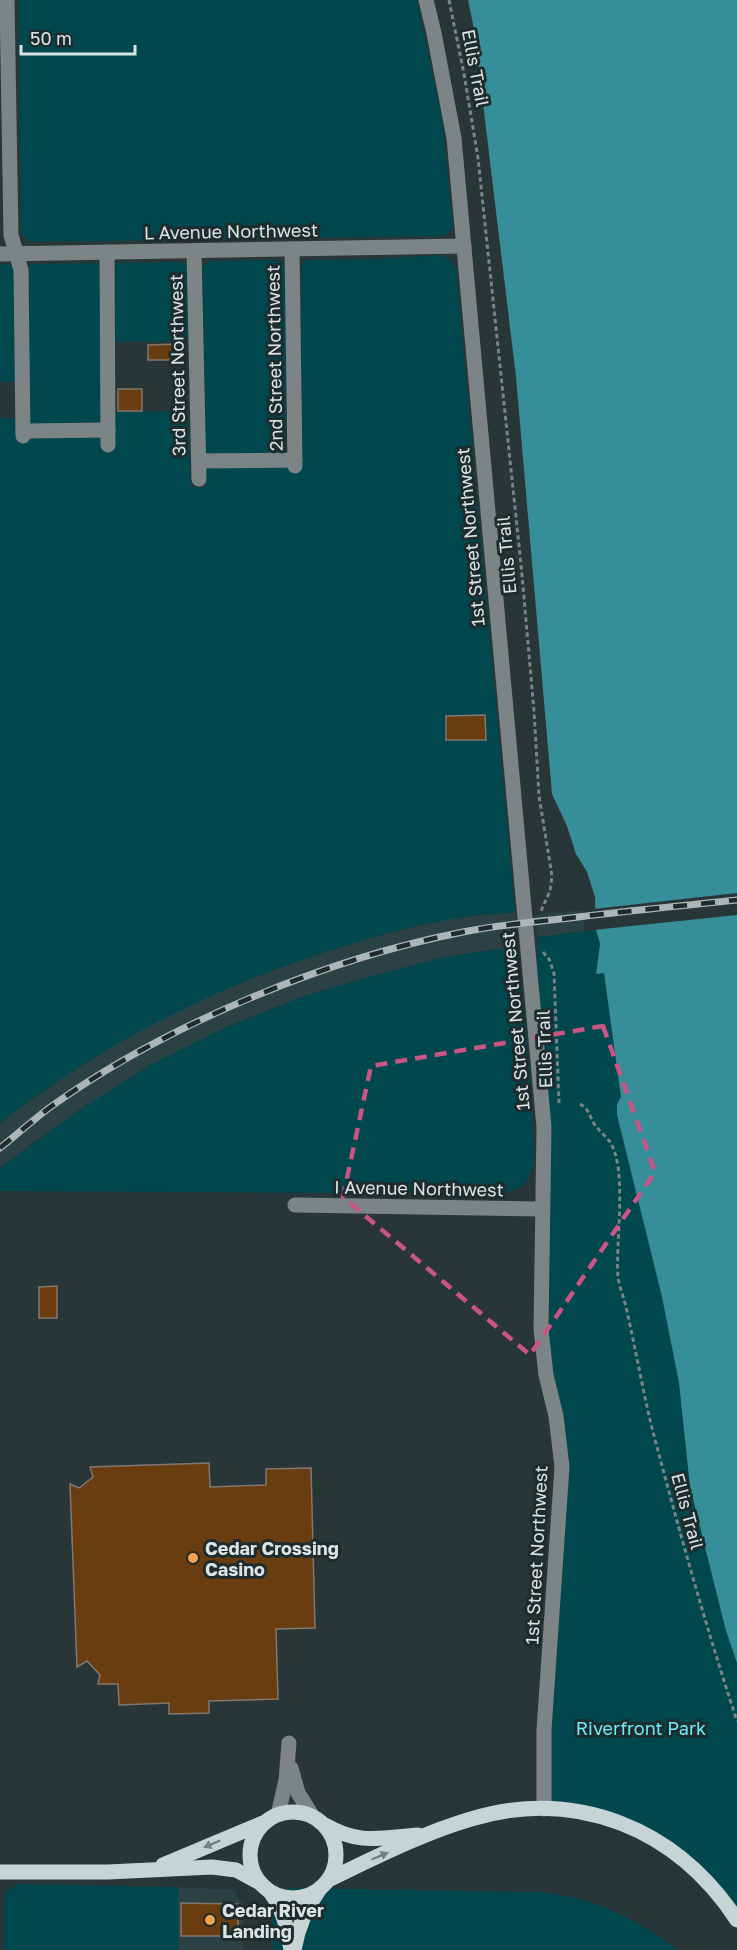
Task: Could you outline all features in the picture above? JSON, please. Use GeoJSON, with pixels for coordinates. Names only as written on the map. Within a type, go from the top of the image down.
{"type":"FeatureCollection","features":[{"type":"Feature","properties":{"kind":"main road"},"geometry":{"type":"LineString","coordinates":[[0,1872],[212,1867],[236,1870],[285,1898],[300,1898],[314,1893],[324,1884],[472,1818],[497,1813],[544,1809],[583,1811],[628,1825],[670,1848],[700,1874],[737,1920]]}},
{"type":"Feature","properties":{"kind":"main road"},"geometry":{"type":"LineString","coordinates":[[149,1870],[284,1812],[299,1812],[343,1835],[361,1839],[432,1834]]}},
{"type":"Feature","properties":{"kind":"main road"},"geometry":{"type":"LineString","coordinates":[[272,1818],[259,1827],[252,1841],[249,1856],[252,1870],[280,1906],[293,1950]]}},
{"type":"Feature","properties":{"kind":"main road"},"geometry":{"type":"LineString","coordinates":[[293,1950],[310,1903],[324,1884],[336,1861],[336,1848],[332,1835],[319,1821]]}},
{"type":"Feature","properties":{"kind":"street"},"geometry":{"type":"LineString","coordinates":[[7,0],[10,235],[8,254],[19,262],[21,279],[23,434],[108,438],[107,252]]}},
{"type":"Feature","properties":{"kind":"street","name":"1st Street Northwest"},"geometry":{"type":"LineString","coordinates":[[426,0],[454,138],[543,1104],[541,1329],[546,1375],[556,1416],[562,1467],[544,1730],[544,1809]]}},
{"type":"Feature","properties":{"kind":"street","name":"L Avenue Northwest"},"geometry":{"type":"LineString","coordinates":[[8,254],[464,246]]}},
{"type":"Feature","properties":{"kind":"street","name":"2nd Street Northwest"},"geometry":{"type":"LineString","coordinates":[[199,461],[295,463],[292,249]]}},
{"type":"Feature","properties":{"kind":"street","name":"3rd Street Northwest"},"geometry":{"type":"LineString","coordinates":[[195,251],[199,479]]}},
{"type":"Feature","properties":{"kind":"street","name":"I Avenue Northwest"},"geometry":{"type":"LineString","coordinates":[[295,1205],[542,1209]]}},
{"type":"Feature","properties":{"kind":"street"},"geometry":{"type":"LineString","coordinates":[[272,1818],[289,1751],[298,1793],[319,1821]]}},
{"type":"Feature","properties":{"kind":"path","name":"Ellis Trail"},"geometry":{"type":"LineString","coordinates":[[448,0],[464,74],[478,158],[520,564],[539,796],[551,870],[550,891],[538,917]]}},
{"type":"Feature","properties":{"kind":"path","name":"Ellis Trail"},"geometry":{"type":"LineString","coordinates":[[540,945],[554,973],[559,1103]]}},
{"type":"Feature","properties":{"kind":"path","name":"Ellis Trail"},"geometry":{"type":"LineString","coordinates":[[580,1104],[589,1110],[596,1126],[611,1142],[615,1155],[620,1177],[618,1270],[620,1286],[683,1548],[737,1721]]}},
{"type":"Feature","properties":{"kind":"highlighted area"},"geometry":{"type":"Polygon","coordinates":[[[603,1026],[655,1172],[530,1355],[343,1197],[371,1066],[603,1026]]]}},
{"type":"Feature","properties":{"kind":"shaded area"},"geometry":{"type":"Polygon","coordinates":[[[468,0],[737,0],[737,1663],[726,1631],[690,1487],[679,1383],[662,1297],[617,1115],[617,1104],[621,1097],[604,973],[596,974],[600,944],[596,930],[595,897],[587,872],[576,854],[567,826],[552,794],[516,377],[474,29],[468,0]]]}},
{"type":"Feature","properties":{"kind":"shaded area"},"geometry":{"type":"Polygon","coordinates":[[[583,910],[585,931],[538,937],[535,915],[583,910]]]}},
{"type":"Feature","properties":{"kind":"shaded area"},"geometry":{"type":"Polygon","coordinates":[[[515,912],[518,946],[444,957],[380,974],[307,995],[224,1028],[150,1065],[79,1110],[0,1167],[0,1123],[87,1060],[168,1015],[227,988],[306,958],[382,934],[453,918],[515,912]]]}},
{"type":"Feature","properties":{"kind":"shaded area"},"geometry":{"type":"Polygon","coordinates":[[[178,1887],[233,1890],[243,1904],[243,1950],[178,1950],[178,1887]]]}},
{"type":"Feature","properties":{"kind":"green space"},"geometry":{"type":"Polygon","coordinates":[[[18,0],[417,0],[442,119],[452,228],[441,236],[31,242],[21,234],[18,0]]]}},
{"type":"Feature","properties":{"kind":"green space"},"geometry":{"type":"Polygon","coordinates":[[[438,255],[449,259],[456,269],[515,912],[460,918],[390,933],[284,966],[240,983],[157,1022],[117,1044],[77,1068],[0,1123],[0,418],[16,418],[28,267],[31,264],[180,262],[184,264],[187,268],[188,341],[112,342],[113,412],[188,411],[191,487],[205,487],[202,270],[204,265],[210,261],[277,260],[282,262],[286,271],[286,468],[302,468],[301,265],[307,260],[438,255]]]}},
{"type":"Feature","properties":{"kind":"green space"},"geometry":{"type":"Polygon","coordinates":[[[0,264],[11,265],[14,270],[15,382],[0,382],[0,264]]]}},
{"type":"Feature","properties":{"kind":"green space","name":"Riverfront Park"},"geometry":{"type":"Polygon","coordinates":[[[596,930],[600,944],[596,973],[604,973],[621,1097],[617,1115],[662,1297],[679,1383],[690,1487],[726,1631],[737,1663],[737,1920],[701,1874],[628,1825],[544,1809],[560,1506],[541,1332],[535,1019],[538,937],[596,930]]]}},
{"type":"Feature","properties":{"kind":"green space"},"geometry":{"type":"Polygon","coordinates":[[[518,946],[529,1058],[534,1155],[529,1178],[517,1189],[495,1194],[0,1191],[0,1168],[79,1110],[150,1065],[224,1028],[307,995],[380,974],[444,957],[518,946]]]}},
{"type":"Feature","properties":{"kind":"green space"},"geometry":{"type":"Polygon","coordinates":[[[18,1884],[178,1887],[178,1950],[4,1950],[4,1897],[7,1891],[18,1884]]]}},
{"type":"Feature","properties":{"kind":"green space"},"geometry":{"type":"Polygon","coordinates":[[[291,1888],[541,1892],[562,1895],[614,1911],[679,1950],[273,1950],[273,1904],[282,1891],[291,1888]]]}},
{"type":"Feature","properties":{"kind":"pier"},"geometry":{"type":"Polygon","coordinates":[[[737,893],[737,915],[593,930],[593,909],[737,893]]]}},
{"type":"Feature","properties":{"kind":"building"},"geometry":{"type":"Polygon","coordinates":[[[178,344],[179,360],[148,360],[148,345],[178,344]]]}},
{"type":"Feature","properties":{"kind":"building"},"geometry":{"type":"Polygon","coordinates":[[[118,389],[142,389],[142,411],[118,411],[118,389]]]}},
{"type":"Feature","properties":{"kind":"building"},"geometry":{"type":"Polygon","coordinates":[[[485,715],[486,740],[446,740],[446,716],[485,715]]]}},
{"type":"Feature","properties":{"kind":"building"},"geometry":{"type":"Polygon","coordinates":[[[57,1286],[57,1318],[39,1318],[39,1287],[57,1286]]]}},
{"type":"Feature","properties":{"kind":"building","name":"Cedar Crossing Casino"},"geometry":{"type":"Polygon","coordinates":[[[209,1463],[210,1487],[266,1485],[266,1469],[311,1468],[315,1628],[276,1629],[278,1699],[209,1701],[209,1713],[169,1714],[169,1703],[119,1705],[118,1684],[98,1684],[100,1675],[87,1661],[77,1667],[70,1484],[79,1488],[93,1477],[90,1467],[209,1463]]]}},
{"type":"Feature","properties":{"kind":"building","name":"Cedar River Landing"},"geometry":{"type":"Polygon","coordinates":[[[181,1903],[238,1904],[238,1936],[181,1936],[181,1903]]]}},
{"type":"Feature","properties":{"kind":"railway"},"geometry":{"type":"LineString","coordinates":[[0,1148],[49,1108],[142,1050],[247,999],[356,959],[410,944],[490,927],[737,900]]}},
{"type":"Feature","properties":{"kind":"place","name":"Cedar Crossing Casino"},"geometry":{"type":"Point","coordinates":[193,1558]}},
{"type":"Feature","properties":{"kind":"place","name":"Cedar River Landing"},"geometry":{"type":"Point","coordinates":[210,1920]}}]}
